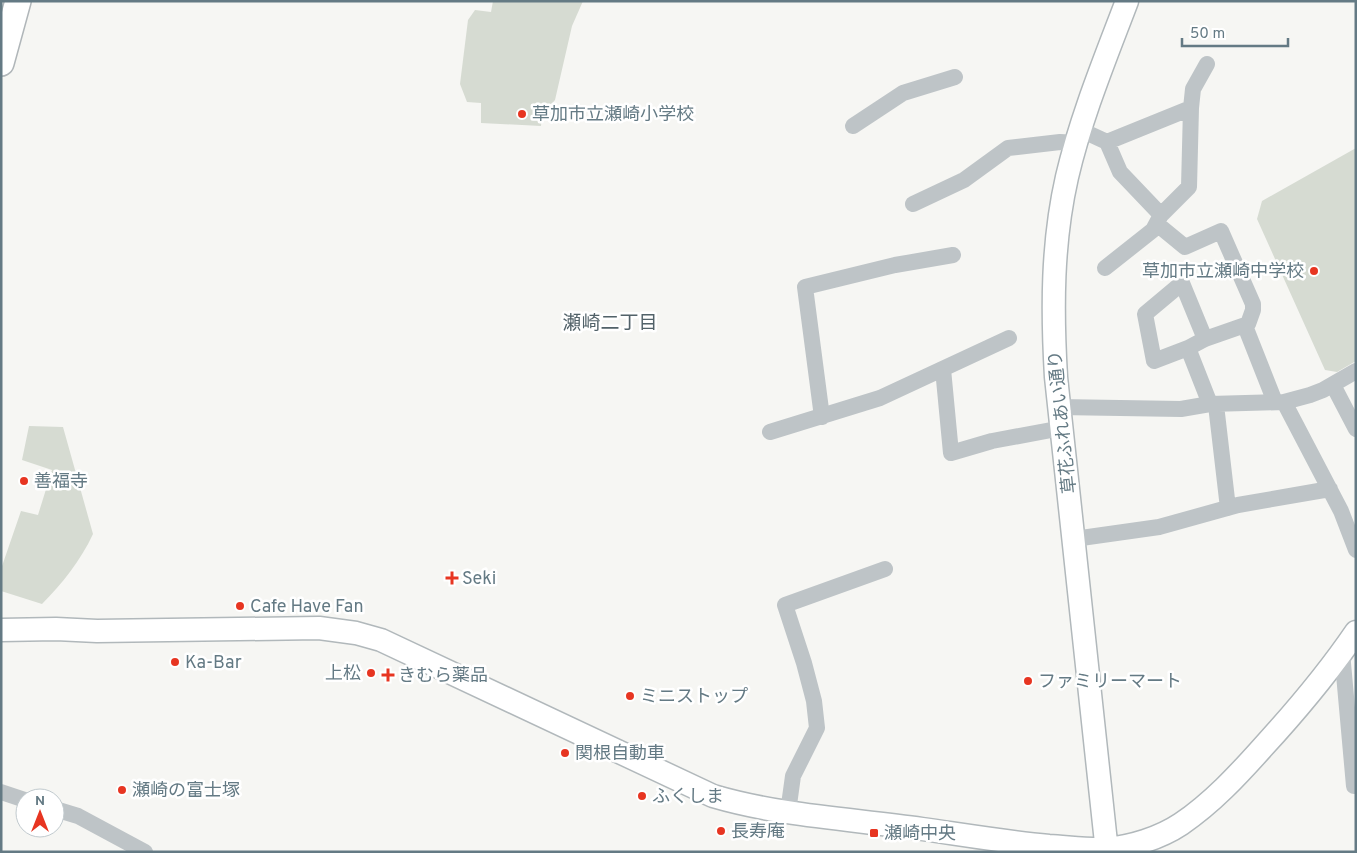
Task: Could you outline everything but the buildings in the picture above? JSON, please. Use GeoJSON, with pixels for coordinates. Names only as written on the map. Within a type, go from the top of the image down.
{"type":"FeatureCollection","features":[{"type":"Feature","properties":{"kind":"main road"},"geometry":{"type":"LineString","coordinates":[[1,63],[18,1]]}},
{"type":"Feature","properties":{"kind":"street","name":"草花ふれあい通り"},"geometry":{"type":"LineString","coordinates":[[1106,850],[1054,343],[1053,274],[1060,214],[1067,177],[1079,136],[1127,1]]}},
{"type":"Feature","properties":{"kind":"street"},"geometry":{"type":"LineString","coordinates":[[1105,268],[1153,230],[1159,219],[1189,187],[1193,89],[1207,64]]}},
{"type":"Feature","properties":{"kind":"street"},"geometry":{"type":"LineString","coordinates":[[853,126],[903,93],[954,77]]}},
{"type":"Feature","properties":{"kind":"street"},"geometry":{"type":"LineString","coordinates":[[914,204],[964,180],[1008,148],[1060,142],[1079,136],[1107,142],[1191,108]]}},
{"type":"Feature","properties":{"kind":"street"},"geometry":{"type":"LineString","coordinates":[[1107,142],[1120,172],[1159,219],[1186,247],[1221,231],[1253,304],[1248,324],[1154,360],[1145,314],[1182,283],[1205,339]]}},
{"type":"Feature","properties":{"kind":"street"},"geometry":{"type":"LineString","coordinates":[[822,417],[805,287],[895,265],[953,255]]}},
{"type":"Feature","properties":{"kind":"street"},"geometry":{"type":"LineString","coordinates":[[1245,326],[1279,402],[1341,511],[1356,550]]}},
{"type":"Feature","properties":{"kind":"street"},"geometry":{"type":"LineString","coordinates":[[770,432],[880,398],[1010,338]]}},
{"type":"Feature","properties":{"kind":"street"},"geometry":{"type":"LineString","coordinates":[[1188,348],[1213,404],[1228,508]]}},
{"type":"Feature","properties":{"kind":"street"},"geometry":{"type":"LineString","coordinates":[[943,368],[951,453],[1061,418],[1182,409],[1213,404],[1279,402],[1310,395],[1356,371]]}},
{"type":"Feature","properties":{"kind":"street"},"geometry":{"type":"LineString","coordinates":[[1332,385],[1356,429]]}},
{"type":"Feature","properties":{"kind":"street"},"geometry":{"type":"LineString","coordinates":[[1074,538],[1159,527],[1238,505],[1330,489]]}},
{"type":"Feature","properties":{"kind":"street"},"geometry":{"type":"LineString","coordinates":[[788,812],[793,776],[817,728],[814,701],[785,605],[885,569]]}},
{"type":"Feature","properties":{"kind":"street"},"geometry":{"type":"LineString","coordinates":[[1,630],[56,628],[98,631],[319,628],[356,633],[381,640],[713,796],[743,805],[1015,843],[1106,850],[1156,837],[1179,825],[1211,801],[1281,727],[1356,632]]}},
{"type":"Feature","properties":{"kind":"street"},"geometry":{"type":"LineString","coordinates":[[1342,652],[1353,742],[1354,786],[1356,786]]}},
{"type":"Feature","properties":{"kind":"street"},"geometry":{"type":"LineString","coordinates":[[1,792],[15,797]]}},
{"type":"Feature","properties":{"kind":"street"},"geometry":{"type":"LineString","coordinates":[[65,812],[78,816],[136,849]]}},
{"type":"Feature","properties":{"kind":"shaded area"},"geometry":{"type":"Polygon","coordinates":[[[493,1],[583,1],[572,26],[555,100],[542,115],[541,126],[481,123],[481,103],[467,102],[460,84],[468,20],[475,10],[491,12],[493,1]]]}},
{"type":"Feature","properties":{"kind":"shaded area"},"geometry":{"type":"Polygon","coordinates":[[[1356,148],[1356,361],[1337,372],[1325,370],[1257,219],[1262,201],[1356,148]]]}},
{"type":"Feature","properties":{"kind":"shaded area"},"geometry":{"type":"Polygon","coordinates":[[[29,426],[63,427],[93,534],[83,553],[70,571],[42,604],[1,591],[1,569],[21,511],[38,515],[52,470],[22,460],[29,426]]]}},
{"type":"Feature","properties":{"kind":"place","name":"草加市立瀬崎小学校"},"geometry":{"type":"Point","coordinates":[522,114]}},
{"type":"Feature","properties":{"kind":"place","name":"草加市立瀬崎中学校"},"geometry":{"type":"Point","coordinates":[1314,271]}},
{"type":"Feature","properties":{"kind":"place","name":"善福寺"},"geometry":{"type":"Point","coordinates":[24,481]}},
{"type":"Feature","properties":{"kind":"place","name":"Seki"},"geometry":{"type":"Point","coordinates":[452,578]}},
{"type":"Feature","properties":{"kind":"place","name":"Cafe Have Fan"},"geometry":{"type":"Point","coordinates":[240,606]}},
{"type":"Feature","properties":{"kind":"place","name":"Ka-Bar"},"geometry":{"type":"Point","coordinates":[175,662]}},
{"type":"Feature","properties":{"kind":"place","name":"上松"},"geometry":{"type":"Point","coordinates":[371,673]}},
{"type":"Feature","properties":{"kind":"place","name":"きむら薬品"},"geometry":{"type":"Point","coordinates":[388,675]}},
{"type":"Feature","properties":{"kind":"place","name":"ファミリーマート"},"geometry":{"type":"Point","coordinates":[1028,681]}},
{"type":"Feature","properties":{"kind":"place","name":"ミニストップ"},"geometry":{"type":"Point","coordinates":[630,696]}},
{"type":"Feature","properties":{"kind":"place","name":"関根自動車"},"geometry":{"type":"Point","coordinates":[565,753]}},
{"type":"Feature","properties":{"kind":"place","name":"瀬崎の富士塚"},"geometry":{"type":"Point","coordinates":[122,790]}},
{"type":"Feature","properties":{"kind":"place","name":"ふくしま"},"geometry":{"type":"Point","coordinates":[642,796]}},
{"type":"Feature","properties":{"kind":"place","name":"長寿庵"},"geometry":{"type":"Point","coordinates":[721,831]}},
{"type":"Feature","properties":{"kind":"place","name":"瀬崎中央"},"geometry":{"type":"Point","coordinates":[874,833]}},
{"type":"Feature","properties":{"kind":"district","name":"瀬崎二丁目"},"geometry":{"type":"Point","coordinates":[610,322]}}]}
